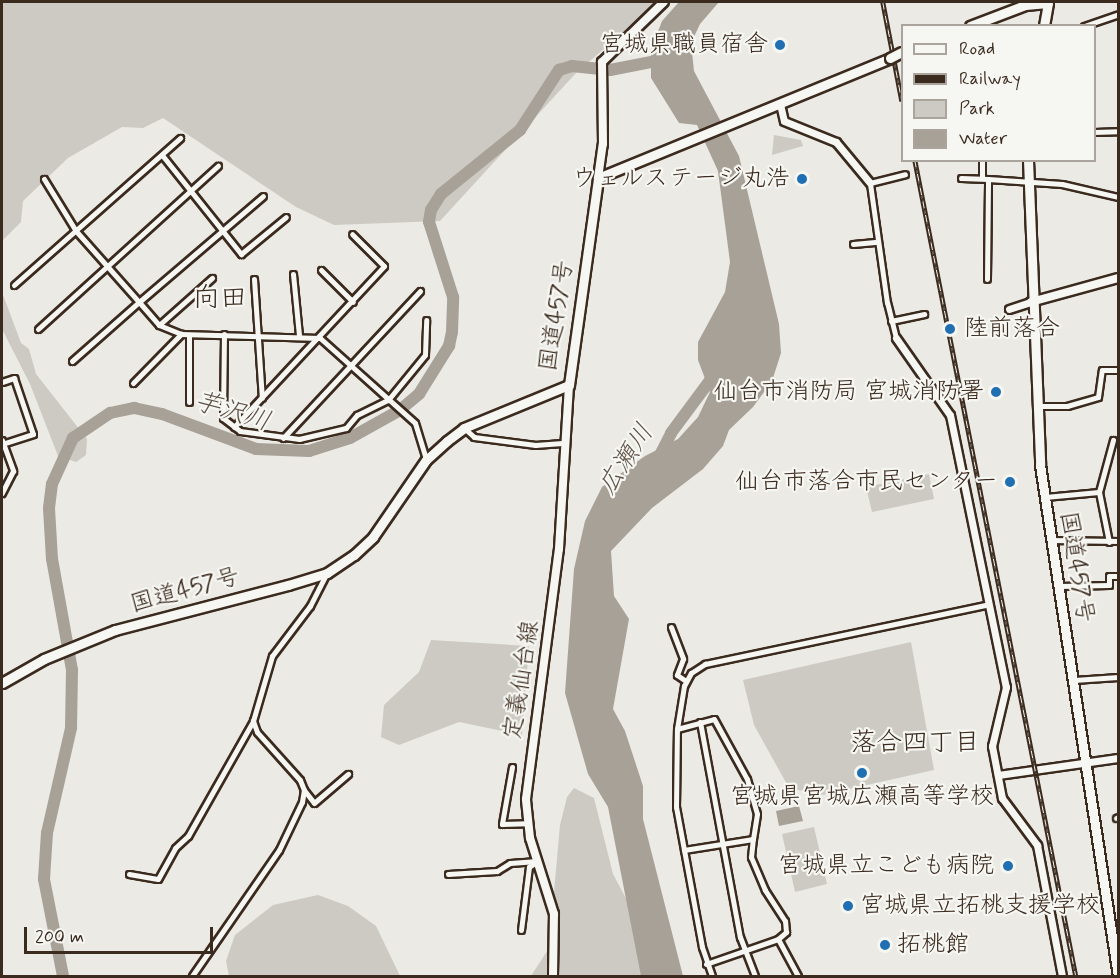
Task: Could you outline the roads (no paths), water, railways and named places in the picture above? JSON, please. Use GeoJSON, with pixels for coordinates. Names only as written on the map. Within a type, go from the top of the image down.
{"type":"FeatureCollection","features":[{"type":"Feature","properties":{"kind":"highway"},"geometry":{"type":"LineString","coordinates":[[975,24],[1025,5],[1048,2],[1047,24]]}},
{"type":"Feature","properties":{"kind":"highway"},"geometry":{"type":"LineString","coordinates":[[598,178],[901,53]]}},
{"type":"Feature","properties":{"kind":"highway","name":"国道457号"},"geometry":{"type":"LineString","coordinates":[[1028,162],[1036,406],[1045,497],[1088,760],[1119,976]]}},
{"type":"Feature","properties":{"kind":"highway","name":"国道457号"},"geometry":{"type":"LineString","coordinates":[[2,683],[44,659],[115,630],[327,573],[354,555],[373,537],[426,460],[464,428],[569,385],[598,178]]}},
{"type":"Feature","properties":{"kind":"main road"},"geometry":{"type":"LineString","coordinates":[[598,178],[603,144],[602,62],[664,2]]}},
{"type":"Feature","properties":{"kind":"main road"},"geometry":{"type":"LineString","coordinates":[[1031,302],[1119,278]]}},
{"type":"Feature","properties":{"kind":"main road","name":"定義仙台線"},"geometry":{"type":"LineString","coordinates":[[553,976],[554,914],[527,823],[527,778],[551,619],[569,385]]}},
{"type":"Feature","properties":{"kind":"street"},"geometry":{"type":"LineString","coordinates":[[1090,24],[1119,14]]}},
{"type":"Feature","properties":{"kind":"street"},"geometry":{"type":"LineString","coordinates":[[780,104],[781,116],[790,126],[830,139],[848,151],[870,183],[891,321],[896,338],[950,415],[1006,687],[992,735],[998,775],[1007,807],[1037,845],[1062,976]]}},
{"type":"Feature","properties":{"kind":"street"},"geometry":{"type":"LineString","coordinates":[[1096,132],[1119,131]]}},
{"type":"Feature","properties":{"kind":"street"},"geometry":{"type":"LineString","coordinates":[[14,285],[180,138]]}},
{"type":"Feature","properties":{"kind":"street"},"geometry":{"type":"LineString","coordinates":[[162,154],[241,254],[286,217]]}},
{"type":"Feature","properties":{"kind":"street"},"geometry":{"type":"LineString","coordinates":[[982,162],[985,179],[987,279]]}},
{"type":"Feature","properties":{"kind":"street"},"geometry":{"type":"LineString","coordinates":[[38,328],[218,166]]}},
{"type":"Feature","properties":{"kind":"street"},"geometry":{"type":"LineString","coordinates":[[870,183],[905,174]]}},
{"type":"Feature","properties":{"kind":"street"},"geometry":{"type":"LineString","coordinates":[[961,178],[1027,180],[1119,197]]}},
{"type":"Feature","properties":{"kind":"street"},"geometry":{"type":"LineString","coordinates":[[44,179],[76,231],[159,325],[189,335],[299,335],[320,338],[415,423],[426,460]]}},
{"type":"Feature","properties":{"kind":"street"},"geometry":{"type":"LineString","coordinates":[[72,362],[263,196]]}},
{"type":"Feature","properties":{"kind":"street"},"geometry":{"type":"LineString","coordinates":[[234,427],[354,302],[384,266],[352,234]]}},
{"type":"Feature","properties":{"kind":"street"},"geometry":{"type":"LineString","coordinates":[[853,244],[878,242]]}},
{"type":"Feature","properties":{"kind":"street"},"geometry":{"type":"LineString","coordinates":[[321,270],[354,302]]}},
{"type":"Feature","properties":{"kind":"street"},"geometry":{"type":"LineString","coordinates":[[293,274],[299,335]]}},
{"type":"Feature","properties":{"kind":"street"},"geometry":{"type":"LineString","coordinates":[[159,325],[213,278]]}},
{"type":"Feature","properties":{"kind":"street"},"geometry":{"type":"LineString","coordinates":[[254,279],[260,335],[262,398]]}},
{"type":"Feature","properties":{"kind":"street"},"geometry":{"type":"LineString","coordinates":[[283,438],[420,291]]}},
{"type":"Feature","properties":{"kind":"street"},"geometry":{"type":"LineString","coordinates":[[1009,309],[1031,302]]}},
{"type":"Feature","properties":{"kind":"street"},"geometry":{"type":"LineString","coordinates":[[891,321],[924,314]]}},
{"type":"Feature","properties":{"kind":"street"},"geometry":{"type":"LineString","coordinates":[[224,334],[223,418],[234,427],[247,433],[299,439],[346,428],[357,415],[390,400],[425,355],[426,320]]}},
{"type":"Feature","properties":{"kind":"street"},"geometry":{"type":"LineString","coordinates":[[133,383],[181,334]]}},
{"type":"Feature","properties":{"kind":"street"},"geometry":{"type":"LineString","coordinates":[[189,335],[189,402]]}},
{"type":"Feature","properties":{"kind":"street"},"geometry":{"type":"LineString","coordinates":[[1036,406],[1067,406],[1098,397],[1102,370],[1119,370]]}},
{"type":"Feature","properties":{"kind":"street"},"geometry":{"type":"LineString","coordinates":[[2,382],[15,378],[33,434],[2,442],[13,471],[2,493]]}},
{"type":"Feature","properties":{"kind":"street"},"geometry":{"type":"LineString","coordinates":[[464,428],[474,437],[535,445],[566,443]]}},
{"type":"Feature","properties":{"kind":"street"},"geometry":{"type":"LineString","coordinates":[[1109,542],[1099,492],[1113,440]]}},
{"type":"Feature","properties":{"kind":"street"},"geometry":{"type":"LineString","coordinates":[[1045,497],[1099,492]]}},
{"type":"Feature","properties":{"kind":"street"},"geometry":{"type":"LineString","coordinates":[[1052,540],[1119,541]]}},
{"type":"Feature","properties":{"kind":"street"},"geometry":{"type":"LineString","coordinates":[[129,874],[158,879],[175,848],[188,836],[253,721],[272,656],[310,606],[327,573]]}},
{"type":"Feature","properties":{"kind":"street"},"geometry":{"type":"LineString","coordinates":[[1059,586],[1109,585],[1109,576],[1119,576]]}},
{"type":"Feature","properties":{"kind":"street"},"geometry":{"type":"LineString","coordinates":[[712,976],[706,964],[676,807],[677,729],[686,681],[705,664],[989,604]]}},
{"type":"Feature","properties":{"kind":"street"},"geometry":{"type":"LineString","coordinates":[[671,627],[682,659],[677,675],[686,681]]}},
{"type":"Feature","properties":{"kind":"street"},"geometry":{"type":"LineString","coordinates":[[1074,680],[1119,677]]}},
{"type":"Feature","properties":{"kind":"street"},"geometry":{"type":"LineString","coordinates":[[677,729],[714,719],[747,779],[757,814],[751,857],[765,890],[784,921],[786,932],[778,939],[706,964]]}},
{"type":"Feature","properties":{"kind":"street"},"geometry":{"type":"LineString","coordinates":[[253,721],[257,732],[300,780],[304,790],[314,802],[348,774]]}},
{"type":"Feature","properties":{"kind":"street"},"geometry":{"type":"LineString","coordinates":[[700,722],[721,842],[744,951],[755,976]]}},
{"type":"Feature","properties":{"kind":"street"},"geometry":{"type":"LineString","coordinates":[[998,775],[1088,760],[1119,758]]}},
{"type":"Feature","properties":{"kind":"street"},"geometry":{"type":"LineString","coordinates":[[512,767],[502,824],[527,823]]}},
{"type":"Feature","properties":{"kind":"street"},"geometry":{"type":"LineString","coordinates":[[192,976],[279,850],[302,802],[304,790]]}},
{"type":"Feature","properties":{"kind":"street"},"geometry":{"type":"LineString","coordinates":[[684,850],[721,842],[753,839]]}},
{"type":"Feature","properties":{"kind":"street"},"geometry":{"type":"LineString","coordinates":[[448,874],[497,871],[510,863],[537,861]]}},
{"type":"Feature","properties":{"kind":"street"},"geometry":{"type":"LineString","coordinates":[[521,930],[529,867],[537,861]]}},
{"type":"Feature","properties":{"kind":"street"},"geometry":{"type":"LineString","coordinates":[[778,939],[798,976]]}},
{"type":"Feature","properties":{"kind":"water"},"geometry":{"type":"Polygon","coordinates":[[[679,2],[719,2],[700,24],[691,43],[694,71],[739,156],[779,324],[781,353],[772,381],[753,407],[729,430],[723,446],[703,469],[652,508],[611,551],[614,596],[629,619],[613,709],[625,731],[643,786],[643,819],[683,976],[641,976],[608,807],[588,774],[565,693],[574,569],[585,521],[602,487],[645,456],[678,439],[698,417],[710,392],[698,360],[698,342],[725,292],[730,262],[718,171],[697,125],[679,123],[651,78],[651,50],[662,21],[679,2]]]}},
{"type":"Feature","properties":{"kind":"water"},"geometry":{"type":"Polygon","coordinates":[[[799,806],[803,821],[779,826],[776,811],[799,806]]]}},
{"type":"Feature","properties":{"kind":"waterway","name":"芋沢川"},"geometry":{"type":"LineString","coordinates":[[63,976],[44,879],[47,833],[71,728],[72,670],[52,559],[49,508],[52,484],[73,438],[110,413],[134,408],[162,414],[256,449],[309,451],[350,438],[400,410],[419,394],[449,346],[452,332],[453,297],[429,222],[431,210],[441,194],[520,130],[559,70],[572,66],[610,70],[666,59]]}},
{"type":"Feature","properties":{"kind":"waterway","name":"広瀬川"},"geometry":{"type":"LineString","coordinates":[[657,461],[671,433],[717,371]]}},
{"type":"Feature","properties":{"kind":"railway"},"geometry":{"type":"LineString","coordinates":[[883,2],[901,96]]}},
{"type":"Feature","properties":{"kind":"railway"},"geometry":{"type":"LineString","coordinates":[[915,162],[1076,976]]}},
{"type":"Feature","properties":{"kind":"place","name":"宮城県職員宿舎"},"geometry":{"type":"Point","coordinates":[780,45]}},
{"type":"Feature","properties":{"kind":"place","name":"ウェルステージ丸浩"},"geometry":{"type":"Point","coordinates":[802,179]}},
{"type":"Feature","properties":{"kind":"place","name":"陸前落合"},"geometry":{"type":"Point","coordinates":[950,329]}},
{"type":"Feature","properties":{"kind":"place","name":"仙台市消防局 宮城消防署"},"geometry":{"type":"Point","coordinates":[996,392]}},
{"type":"Feature","properties":{"kind":"place","name":"仙台市落合市民センター"},"geometry":{"type":"Point","coordinates":[1010,482]}},
{"type":"Feature","properties":{"kind":"place","name":"宮城県宮城広瀬高等学校"},"geometry":{"type":"Point","coordinates":[862,773]}},
{"type":"Feature","properties":{"kind":"place","name":"宮城県立こども病院"},"geometry":{"type":"Point","coordinates":[1008,866]}},
{"type":"Feature","properties":{"kind":"place","name":"宮城県立拓桃支援学校"},"geometry":{"type":"Point","coordinates":[848,906]}},
{"type":"Feature","properties":{"kind":"place","name":"拓桃館"},"geometry":{"type":"Point","coordinates":[885,945]}},
{"type":"Feature","properties":{"kind":"district","name":"向田"},"geometry":{"type":"Point","coordinates":[220,299]}},
{"type":"Feature","properties":{"kind":"district","name":"落合四丁目"},"geometry":{"type":"Point","coordinates":[915,744]}}]}
